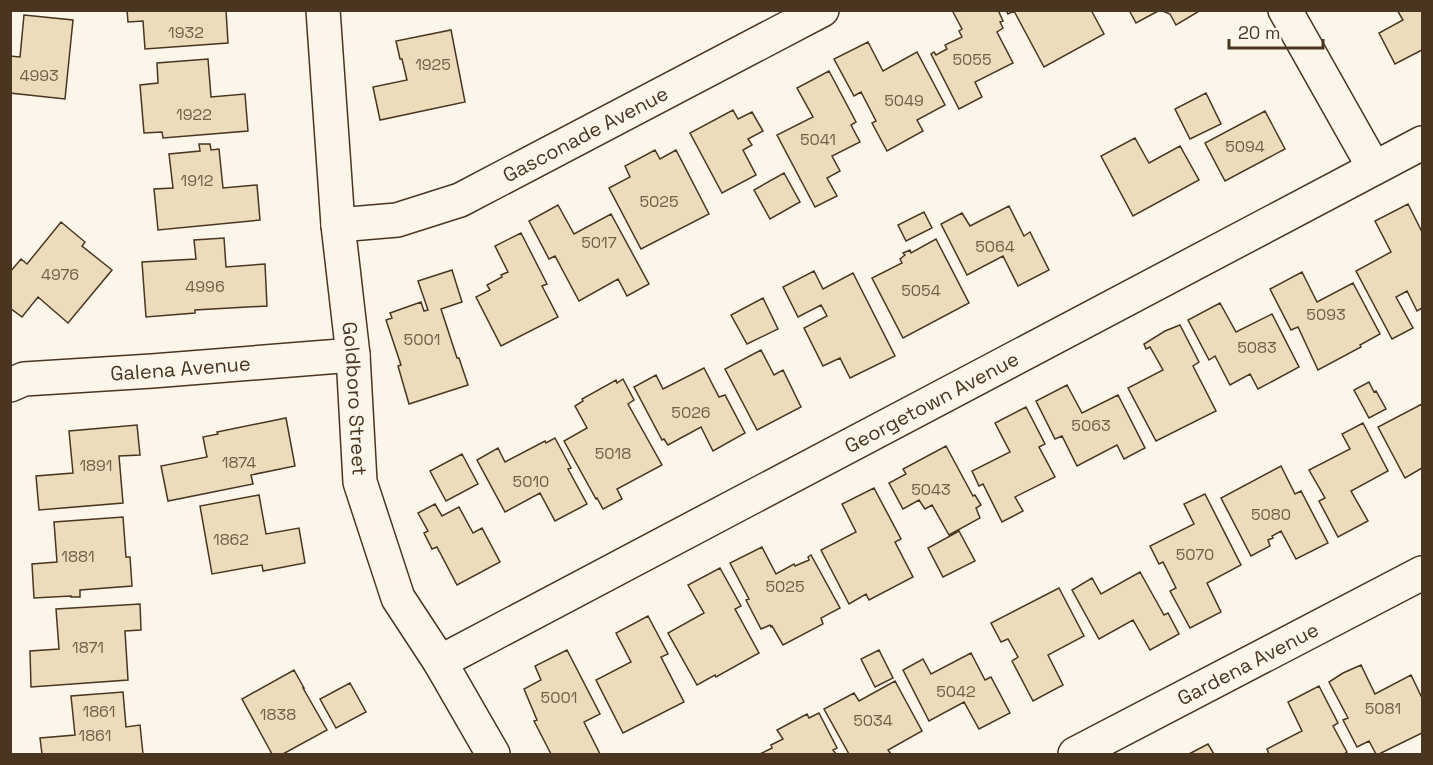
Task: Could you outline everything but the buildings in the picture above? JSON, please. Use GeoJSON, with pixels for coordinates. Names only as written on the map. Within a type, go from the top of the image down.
{"type":"FeatureCollection","features":[{"type":"Feature","properties":{"kind":"street","name":"Goldboro Street"},"geometry":{"type":"LineString","coordinates":[[322,10],[338,225],[353,355],[360,482],[398,598],[440,662],[493,754]]}},
{"type":"Feature","properties":{"kind":"street","name":"Gasconade Avenue"},"geometry":{"type":"LineString","coordinates":[[338,225],[397,220],[460,200],[822,10]]}},
{"type":"Feature","properties":{"kind":"street"},"geometry":{"type":"LineString","coordinates":[[1285,10],[1374,168]]}},
{"type":"Feature","properties":{"kind":"street","name":"Georgetown Avenue"},"geometry":{"type":"LineString","coordinates":[[440,662],[1422,143]]}},
{"type":"Feature","properties":{"kind":"street","name":"Galena Avenue"},"geometry":{"type":"LineString","coordinates":[[10,385],[24,379],[353,355]]}},
{"type":"Feature","properties":{"kind":"street","name":"Gardena Avenue"},"geometry":{"type":"LineString","coordinates":[[1075,754],[1422,573]]}}]}
